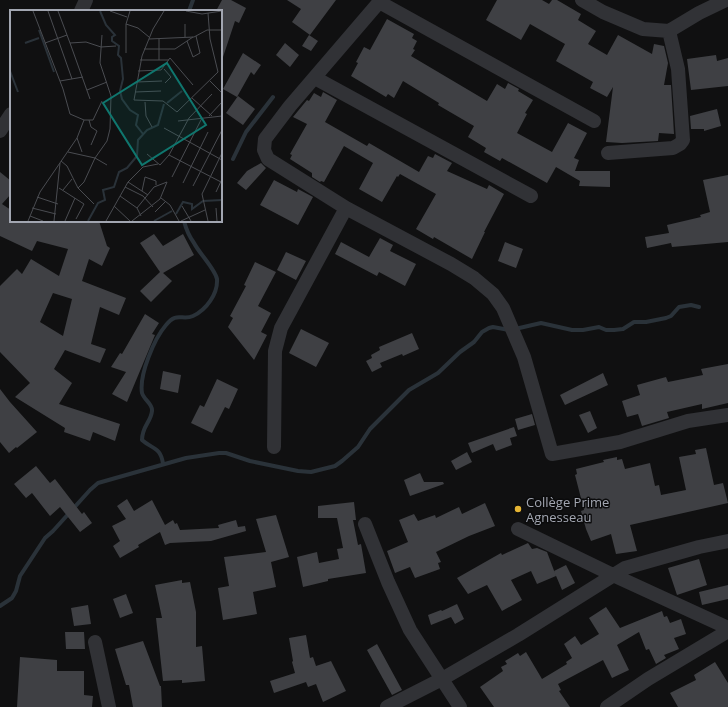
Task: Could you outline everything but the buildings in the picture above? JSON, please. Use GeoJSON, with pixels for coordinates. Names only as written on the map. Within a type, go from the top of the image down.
{"type":"FeatureCollection","features":[{"type":"Feature","properties":{"kind":"street"},"geometry":{"type":"LineString","coordinates":[[81,10],[86,0]]}},
{"type":"Feature","properties":{"kind":"street"},"geometry":{"type":"LineString","coordinates":[[582,0],[603,12],[643,29],[669,31],[699,13],[726,0]]}},
{"type":"Feature","properties":{"kind":"street"},"geometry":{"type":"LineString","coordinates":[[594,121],[380,1],[290,106],[265,139],[264,150],[268,159],[346,208],[474,278],[493,294],[503,308],[524,357],[552,454],[620,442],[688,421],[728,415]]}},
{"type":"Feature","properties":{"kind":"street"},"geometry":{"type":"LineString","coordinates":[[608,153],[673,148],[680,144],[683,140],[678,69],[669,31]]}},
{"type":"Feature","properties":{"kind":"street"},"geometry":{"type":"LineString","coordinates":[[314,78],[531,196]]}},
{"type":"Feature","properties":{"kind":"street"},"geometry":{"type":"LineString","coordinates":[[0,131],[10,116]]}},
{"type":"Feature","properties":{"kind":"street"},"geometry":{"type":"LineString","coordinates":[[274,447],[275,351],[281,328],[346,208]]}},
{"type":"Feature","properties":{"kind":"street"},"geometry":{"type":"LineString","coordinates":[[365,524],[388,582],[410,630],[460,707]]}},
{"type":"Feature","properties":{"kind":"street"},"geometry":{"type":"LineString","coordinates":[[518,529],[728,629]]}},
{"type":"Feature","properties":{"kind":"street"},"geometry":{"type":"LineString","coordinates":[[387,707],[442,679],[518,635],[625,568],[699,547],[728,541]]}},
{"type":"Feature","properties":{"kind":"street"},"geometry":{"type":"LineString","coordinates":[[607,707],[648,679],[728,629]]}},
{"type":"Feature","properties":{"kind":"street"},"geometry":{"type":"LineString","coordinates":[[95,642],[109,707]]}},
{"type":"Feature","properties":{"kind":"waterway"},"geometry":{"type":"LineString","coordinates":[[189,10],[193,0]]}},
{"type":"Feature","properties":{"kind":"waterway"},"geometry":{"type":"LineString","coordinates":[[233,159],[246,132],[273,97]]}},
{"type":"Feature","properties":{"kind":"waterway"},"geometry":{"type":"LineString","coordinates":[[163,464],[162,458],[158,451],[142,440],[143,431],[152,411],[151,406],[142,393],[145,367],[152,348],[166,325],[173,318],[193,316],[202,310],[207,306],[216,290],[217,285],[216,275],[191,238],[184,222]]}},
{"type":"Feature","properties":{"kind":"waterway"},"geometry":{"type":"LineString","coordinates":[[515,329],[541,323],[572,330],[583,330],[599,327],[606,330],[623,329],[634,322],[646,322],[666,318],[671,316],[679,307],[691,305],[699,307]]}},
{"type":"Feature","properties":{"kind":"waterway"},"geometry":{"type":"LineString","coordinates":[[0,606],[12,598],[16,591],[20,576],[45,538],[98,483],[186,458],[219,453],[226,453],[250,461],[298,471],[311,472],[335,466],[358,447],[370,429],[409,390],[438,373],[460,352],[474,342],[482,332],[493,327],[509,330]]}},
{"type":"Feature","properties":{"kind":"place","name":"Collège Prime Agnesseau"},"geometry":{"type":"Point","coordinates":[518,509]}}]}
